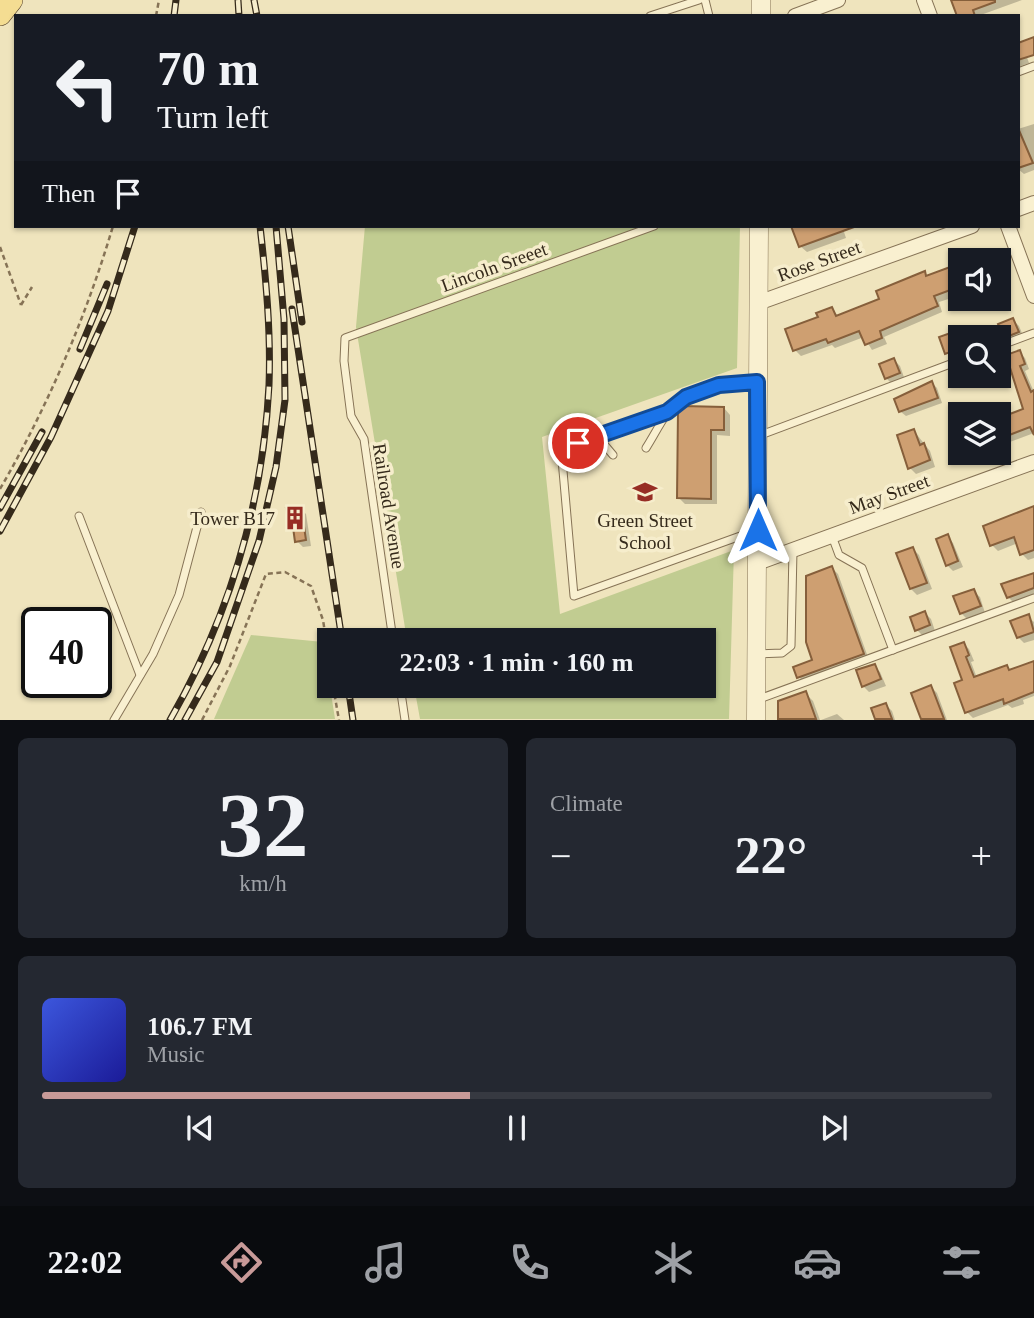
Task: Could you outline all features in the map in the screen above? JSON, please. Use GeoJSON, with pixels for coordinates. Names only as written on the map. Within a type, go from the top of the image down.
{"type":"FeatureCollection","features":[{"type":"Feature","properties":{"kind":"main road"},"geometry":{"type":"LineString","coordinates":[[0,14],[11,0]]}},
{"type":"Feature","properties":{"kind":"street"},"geometry":{"type":"LineString","coordinates":[[800,14],[838,0]]}},
{"type":"Feature","properties":{"kind":"street"},"geometry":{"type":"LineString","coordinates":[[756,719],[759,228]]}},
{"type":"Feature","properties":{"kind":"street","name":"Rose Street"},"geometry":{"type":"LineString","coordinates":[[758,303],[966,228]]}},
{"type":"Feature","properties":{"kind":"street"},"geometry":{"type":"LineString","coordinates":[[1009,228],[1034,296]]}},
{"type":"Feature","properties":{"kind":"street","name":"May Street"},"geometry":{"type":"LineString","coordinates":[[757,563],[1034,462]]}},
{"type":"Feature","properties":{"kind":"lane"},"geometry":{"type":"LineString","coordinates":[[656,14],[702,0]]}},
{"type":"Feature","properties":{"kind":"lane","name":"Lincoln Sreeet"},"geometry":{"type":"LineString","coordinates":[[345,338],[648,228]]}},
{"type":"Feature","properties":{"kind":"lane"},"geometry":{"type":"LineString","coordinates":[[1011,342],[1034,333]]}},
{"type":"Feature","properties":{"kind":"lane","name":"Railroad Avenue"},"geometry":{"type":"LineString","coordinates":[[345,338],[344,361],[351,416],[365,439],[391,628]]}},
{"type":"Feature","properties":{"kind":"lane"},"geometry":{"type":"LineString","coordinates":[[757,436],[948,365]]}},
{"type":"Feature","properties":{"kind":"lane"},"geometry":{"type":"LineString","coordinates":[[757,382],[719,385],[686,397],[667,412],[561,448],[574,596],[758,530]]}},
{"type":"Feature","properties":{"kind":"lane"},"geometry":{"type":"LineString","coordinates":[[646,448],[667,412]]}},
{"type":"Feature","properties":{"kind":"lane"},"geometry":{"type":"LineString","coordinates":[[597,436],[613,455]]}},
{"type":"Feature","properties":{"kind":"lane"},"geometry":{"type":"LineString","coordinates":[[114,719],[153,654],[178,595],[201,512]]}},
{"type":"Feature","properties":{"kind":"lane"},"geometry":{"type":"LineString","coordinates":[[79,516],[140,675]]}},
{"type":"Feature","properties":{"kind":"lane"},"geometry":{"type":"LineString","coordinates":[[832,536],[839,555],[862,568],[893,650]]}},
{"type":"Feature","properties":{"kind":"lane"},"geometry":{"type":"LineString","coordinates":[[757,654],[782,653],[791,646],[793,550]]}},
{"type":"Feature","properties":{"kind":"lane"},"geometry":{"type":"LineString","coordinates":[[756,700],[1034,598]]}},
{"type":"Feature","properties":{"kind":"lane"},"geometry":{"type":"LineString","coordinates":[[402,698],[405,719]]}},
{"type":"Feature","properties":{"kind":"path"},"geometry":{"type":"LineString","coordinates":[[0,489],[20,455],[76,336],[112,228]]}},
{"type":"Feature","properties":{"kind":"path"},"geometry":{"type":"LineString","coordinates":[[0,247],[21,305],[32,287]]}},
{"type":"Feature","properties":{"kind":"path"},"geometry":{"type":"LineString","coordinates":[[202,719],[230,666],[266,574],[285,572],[311,586],[324,628]]}},
{"type":"Feature","properties":{"kind":"path"},"geometry":{"type":"LineString","coordinates":[[335,698],[339,719]]}},
{"type":"Feature","properties":{"kind":"green space"},"geometry":{"type":"Polygon","coordinates":[[[365,228],[740,228],[737,368],[542,437],[560,614],[734,550],[729,719],[420,719],[416,698],[716,698],[716,628],[405,628],[356,327],[365,228]]]}},
{"type":"Feature","properties":{"kind":"green space"},"geometry":{"type":"Polygon","coordinates":[[[251,635],[317,641],[317,698],[332,698],[335,719],[214,719],[251,635]]]}},
{"type":"Feature","properties":{"kind":"building"},"geometry":{"type":"Polygon","coordinates":[[[951,0],[995,0],[973,10],[974,14],[956,14],[951,0]]]}},
{"type":"Feature","properties":{"kind":"building"},"geometry":{"type":"Polygon","coordinates":[[[1034,37],[1034,55],[1020,59],[1020,42],[1034,37]]]}},
{"type":"Feature","properties":{"kind":"building"},"geometry":{"type":"Polygon","coordinates":[[[1020,133],[1033,163],[1020,167],[1020,133]]]}},
{"type":"Feature","properties":{"kind":"building"},"geometry":{"type":"Polygon","coordinates":[[[792,228],[851,228],[799,247],[792,228]]]}},
{"type":"Feature","properties":{"kind":"building"},"geometry":{"type":"Polygon","coordinates":[[[948,268],[948,291],[934,296],[938,306],[880,331],[882,338],[865,345],[859,331],[828,343],[826,339],[793,351],[785,329],[818,317],[816,313],[832,307],[836,316],[879,299],[876,291],[925,271],[926,276],[948,268]]]}},
{"type":"Feature","properties":{"kind":"building"},"geometry":{"type":"Polygon","coordinates":[[[1013,318],[1019,332],[1011,335],[1011,325],[998,324],[1013,318]]]}},
{"type":"Feature","properties":{"kind":"building"},"geometry":{"type":"Polygon","coordinates":[[[948,334],[948,353],[945,354],[939,337],[948,334]]]}},
{"type":"Feature","properties":{"kind":"building"},"geometry":{"type":"Polygon","coordinates":[[[1020,350],[1025,364],[1020,366],[1031,392],[1034,390],[1034,435],[1030,427],[1011,434],[1011,414],[1023,409],[1011,371],[1011,353],[1020,350]]]}},
{"type":"Feature","properties":{"kind":"building"},"geometry":{"type":"Polygon","coordinates":[[[894,358],[900,373],[885,379],[879,364],[894,358]]]}},
{"type":"Feature","properties":{"kind":"building"},"geometry":{"type":"Polygon","coordinates":[[[932,381],[938,398],[899,412],[894,399],[932,381]]]}},
{"type":"Feature","properties":{"kind":"building"},"geometry":{"type":"Polygon","coordinates":[[[683,406],[724,407],[724,430],[711,430],[711,499],[677,498],[678,411],[683,406]]]}},
{"type":"Feature","properties":{"kind":"building"},"geometry":{"type":"Polygon","coordinates":[[[914,429],[920,445],[924,443],[930,460],[908,469],[897,435],[914,429]]]}},
{"type":"Feature","properties":{"kind":"building","name":"Tower B17"},"geometry":{"type":"Polygon","coordinates":[[[301,506],[306,540],[295,542],[293,527],[289,528],[286,508],[301,506]]]}},
{"type":"Feature","properties":{"kind":"building"},"geometry":{"type":"Polygon","coordinates":[[[1034,506],[1034,550],[1020,555],[1014,537],[990,546],[983,526],[1034,506]]]}},
{"type":"Feature","properties":{"kind":"building"},"geometry":{"type":"Polygon","coordinates":[[[948,534],[958,561],[946,566],[936,539],[948,534]]]}},
{"type":"Feature","properties":{"kind":"building"},"geometry":{"type":"Polygon","coordinates":[[[913,547],[927,583],[910,589],[896,553],[913,547]]]}},
{"type":"Feature","properties":{"kind":"building"},"geometry":{"type":"Polygon","coordinates":[[[832,566],[864,654],[797,678],[793,667],[812,660],[806,642],[806,576],[832,566]]]}},
{"type":"Feature","properties":{"kind":"building"},"geometry":{"type":"Polygon","coordinates":[[[1034,573],[1034,588],[1007,598],[1001,584],[1034,573]]]}},
{"type":"Feature","properties":{"kind":"building"},"geometry":{"type":"Polygon","coordinates":[[[974,589],[981,606],[960,614],[953,596],[974,589]]]}},
{"type":"Feature","properties":{"kind":"building"},"geometry":{"type":"Polygon","coordinates":[[[925,611],[930,625],[915,631],[910,617],[925,611]]]}},
{"type":"Feature","properties":{"kind":"building"},"geometry":{"type":"Polygon","coordinates":[[[1029,614],[1034,632],[1017,638],[1010,621],[1029,614]]]}},
{"type":"Feature","properties":{"kind":"building"},"geometry":{"type":"Polygon","coordinates":[[[964,642],[969,655],[966,657],[974,677],[1007,665],[1009,670],[1034,661],[1034,692],[1004,704],[1003,699],[965,713],[954,683],[962,680],[950,647],[964,642]]]}},
{"type":"Feature","properties":{"kind":"building"},"geometry":{"type":"Polygon","coordinates":[[[875,664],[881,679],[862,687],[856,670],[875,664]]]}},
{"type":"Feature","properties":{"kind":"building"},"geometry":{"type":"Polygon","coordinates":[[[931,685],[944,719],[921,719],[911,693],[931,685]]]}},
{"type":"Feature","properties":{"kind":"building"},"geometry":{"type":"Polygon","coordinates":[[[806,691],[816,719],[778,719],[778,701],[806,691]]]}},
{"type":"Feature","properties":{"kind":"building"},"geometry":{"type":"Polygon","coordinates":[[[886,703],[892,719],[875,719],[871,708],[886,703]]]}},
{"type":"Feature","properties":{"kind":"railway"},"geometry":{"type":"LineString","coordinates":[[174,14],[176,0]]}},
{"type":"Feature","properties":{"kind":"railway"},"geometry":{"type":"LineString","coordinates":[[238,0],[239,14]]}},
{"type":"Feature","properties":{"kind":"railway"},"geometry":{"type":"LineString","coordinates":[[254,0],[257,14]]}},
{"type":"Feature","properties":{"kind":"railway"},"geometry":{"type":"LineString","coordinates":[[0,531],[51,437],[108,311],[134,228]]}},
{"type":"Feature","properties":{"kind":"railway"},"geometry":{"type":"LineString","coordinates":[[170,720],[210,641],[226,600],[251,516],[259,473],[269,385],[268,306],[260,228]]}},
{"type":"Feature","properties":{"kind":"railway"},"geometry":{"type":"LineString","coordinates":[[185,720],[217,662],[259,541],[276,467],[285,400],[284,319],[276,228]]}},
{"type":"Feature","properties":{"kind":"railway"},"geometry":{"type":"LineString","coordinates":[[288,228],[302,322]]}},
{"type":"Feature","properties":{"kind":"railway"},"geometry":{"type":"LineString","coordinates":[[80,349],[107,284]]}},
{"type":"Feature","properties":{"kind":"railway"},"geometry":{"type":"LineString","coordinates":[[292,309],[340,628]]}},
{"type":"Feature","properties":{"kind":"railway"},"geometry":{"type":"LineString","coordinates":[[0,508],[42,432]]}},
{"type":"Feature","properties":{"kind":"railway"},"geometry":{"type":"LineString","coordinates":[[350,698],[353,720]]}},
{"type":"Feature","properties":{"kind":"place","name":"Green Street School"},"geometry":{"type":"Point","coordinates":[645,492]}},
{"type":"Feature","properties":{"kind":"place","name":"Tower B17"},"geometry":{"type":"Point","coordinates":[295,518]}},
{"type":"Feature","properties":{"kind":"route"},"geometry":{"type":"LineString","coordinates":[[578,443],[667,412],[686,397],[719,385],[757,382],[758,530]]}}]}
